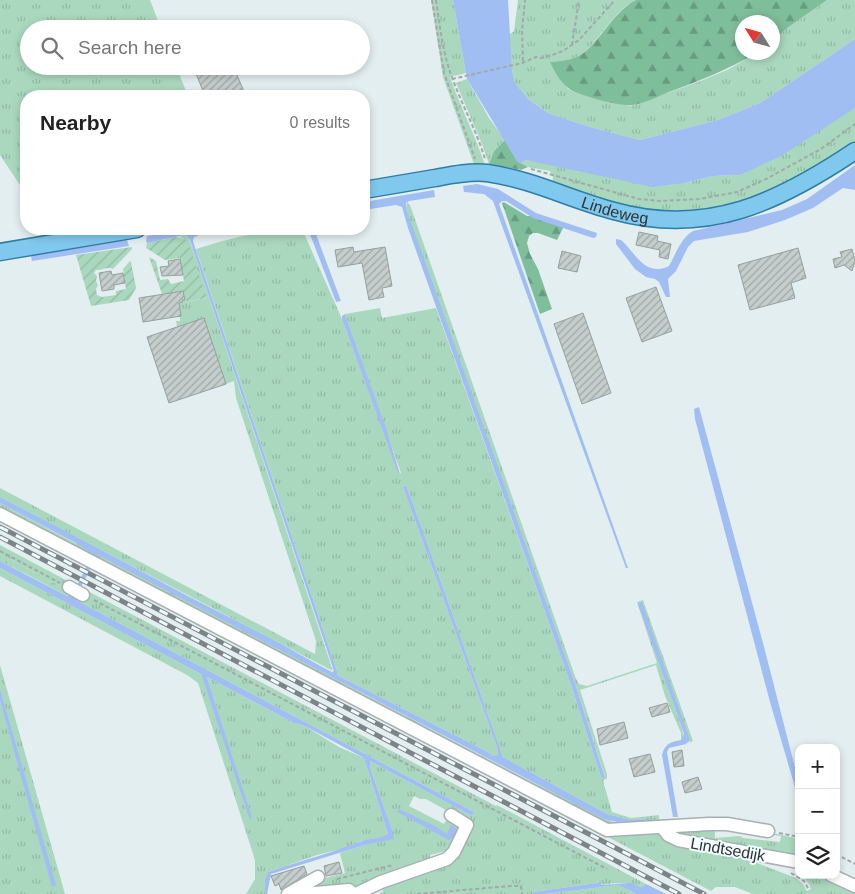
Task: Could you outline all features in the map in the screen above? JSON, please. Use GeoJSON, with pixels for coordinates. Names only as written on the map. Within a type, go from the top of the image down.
{"type":"FeatureCollection","features":[{"type":"Feature","properties":{"kind":"main road","name":"Lindeweg"},"geometry":{"type":"LineString","coordinates":[[370,189],[482,169],[487,173],[626,214],[688,220],[718,216],[774,199],[855,152]]}},
{"type":"Feature","properties":{"kind":"main road"},"geometry":{"type":"LineString","coordinates":[[1,247],[92,235]]}},
{"type":"Feature","properties":{"kind":"street"},"geometry":{"type":"LineString","coordinates":[[0,514],[607,830],[727,824],[768,831]]}},
{"type":"Feature","properties":{"kind":"street"},"geometry":{"type":"LineString","coordinates":[[69,587],[83,595]]}},
{"type":"Feature","properties":{"kind":"street"},"geometry":{"type":"LineString","coordinates":[[288,894],[312,884],[349,890],[355,894],[381,882],[444,861],[454,852],[467,825],[451,815]]}},
{"type":"Feature","properties":{"kind":"street","name":"Lindtsedijk"},"geometry":{"type":"LineString","coordinates":[[662,828],[668,835],[678,840],[795,861]]}},
{"type":"Feature","properties":{"kind":"street"},"geometry":{"type":"LineString","coordinates":[[430,857],[454,852]]}},
{"type":"Feature","properties":{"kind":"street"},"geometry":{"type":"LineString","coordinates":[[840,879],[855,886]]}},
{"type":"Feature","properties":{"kind":"path"},"geometry":{"type":"LineString","coordinates":[[432,0],[444,72],[474,156],[482,169]]}},
{"type":"Feature","properties":{"kind":"path"},"geometry":{"type":"LineString","coordinates":[[436,0],[442,41],[452,79],[481,145],[482,169]]}},
{"type":"Feature","properties":{"kind":"path"},"geometry":{"type":"LineString","coordinates":[[522,63],[524,60],[522,31],[525,0]]}},
{"type":"Feature","properties":{"kind":"path"},"geometry":{"type":"LineString","coordinates":[[572,45],[579,0]]}},
{"type":"Feature","properties":{"kind":"path"},"geometry":{"type":"LineString","coordinates":[[452,79],[522,63],[536,57],[552,56],[579,40],[615,0]]}},
{"type":"Feature","properties":{"kind":"path"},"geometry":{"type":"LineString","coordinates":[[526,169],[547,172],[639,199],[660,201],[698,199],[737,192],[766,179],[821,149],[855,124]]}},
{"type":"Feature","properties":{"kind":"path"},"geometry":{"type":"LineString","coordinates":[[0,551],[69,587]]}},
{"type":"Feature","properties":{"kind":"path"},"geometry":{"type":"LineString","coordinates":[[83,595],[194,651],[607,869]]}},
{"type":"Feature","properties":{"kind":"path"},"geometry":{"type":"LineString","coordinates":[[768,831],[795,836]]}},
{"type":"Feature","properties":{"kind":"path"},"geometry":{"type":"LineString","coordinates":[[840,856],[855,864]]}},
{"type":"Feature","properties":{"kind":"path"},"geometry":{"type":"LineString","coordinates":[[312,884],[395,864]]}},
{"type":"Feature","properties":{"kind":"path"},"geometry":{"type":"LineString","coordinates":[[417,894],[522,886],[522,894]]}},
{"type":"Feature","properties":{"kind":"green space"},"geometry":{"type":"Polygon","coordinates":[[[0,0],[150,0],[158,20],[20,20],[20,75],[180,75],[186,90],[20,90],[20,185],[0,155],[0,0]]]}},
{"type":"Feature","properties":{"kind":"green space"},"geometry":{"type":"Polygon","coordinates":[[[431,0],[453,0],[466,73],[450,77],[486,168],[475,167],[443,77],[431,0]]]}},
{"type":"Feature","properties":{"kind":"green space"},"geometry":{"type":"Polygon","coordinates":[[[518,0],[636,0],[618,13],[582,54],[571,59],[551,62],[568,89],[593,98],[631,106],[698,82],[727,70],[745,60],[780,60],[780,34],[790,26],[827,0],[855,0],[855,39],[760,103],[718,120],[640,140],[590,127],[548,113],[528,99],[515,83],[512,70],[509,35],[514,31],[518,0]]]}},
{"type":"Feature","properties":{"kind":"green space"},"geometry":{"type":"Polygon","coordinates":[[[636,0],[827,0],[780,34],[780,15],[735,15],[735,60],[743,60],[714,74],[646,101],[633,105],[619,104],[588,97],[567,87],[559,79],[550,62],[568,60],[582,54],[627,6],[636,0]]]}},
{"type":"Feature","properties":{"kind":"green space"},"geometry":{"type":"Polygon","coordinates":[[[467,79],[489,118],[505,140],[494,151],[489,164],[456,83],[467,79]]]}},
{"type":"Feature","properties":{"kind":"green space"},"geometry":{"type":"Polygon","coordinates":[[[855,108],[855,144],[778,191],[718,210],[650,214],[552,184],[553,177],[550,171],[528,167],[521,163],[526,160],[684,183],[713,176],[740,175],[855,108]]]}},
{"type":"Feature","properties":{"kind":"green space"},"geometry":{"type":"Polygon","coordinates":[[[505,140],[517,161],[528,167],[521,170],[489,164],[494,151],[505,140]]]}},
{"type":"Feature","properties":{"kind":"green space"},"geometry":{"type":"Polygon","coordinates":[[[407,202],[410,205],[579,684],[587,686],[657,663],[637,602],[643,600],[693,741],[688,743],[690,741],[639,604],[682,729],[682,739],[665,696],[656,665],[580,690],[607,774],[607,778],[603,781],[612,812],[631,818],[659,815],[659,823],[617,829],[95,559],[98,555],[102,556],[526,779],[613,822],[655,821],[631,820],[607,814],[503,757],[406,485],[403,487],[498,750],[498,756],[493,756],[337,675],[196,249],[222,241],[249,235],[305,235],[342,319],[399,474],[401,473],[345,314],[380,308],[382,318],[436,308],[571,685],[601,777],[605,777],[575,683],[406,208],[407,202]]]}},
{"type":"Feature","properties":{"kind":"green space"},"geometry":{"type":"Polygon","coordinates":[[[504,202],[527,216],[538,216],[564,226],[557,240],[533,233],[529,236],[527,243],[552,309],[540,314],[502,203],[504,202]]]}},
{"type":"Feature","properties":{"kind":"green space"},"geometry":{"type":"Polygon","coordinates":[[[184,235],[188,237],[193,249],[333,671],[0,497],[0,488],[315,654],[316,641],[236,398],[234,381],[226,384],[204,318],[177,327],[176,321],[180,321],[179,303],[207,298],[185,239],[180,237],[184,235]]]}},
{"type":"Feature","properties":{"kind":"green space"},"geometry":{"type":"Polygon","coordinates":[[[176,237],[185,239],[189,245],[207,298],[183,302],[185,299],[183,291],[162,294],[149,257],[156,261],[160,280],[168,279],[171,284],[184,281],[180,258],[165,260],[146,248],[147,243],[176,237]]]}},
{"type":"Feature","properties":{"kind":"green space"},"geometry":{"type":"Polygon","coordinates":[[[132,247],[113,269],[96,270],[94,273],[97,276],[97,295],[102,297],[116,295],[116,291],[126,289],[123,269],[130,261],[136,288],[129,300],[91,306],[76,255],[132,247]]]}},
{"type":"Feature","properties":{"kind":"green space"},"geometry":{"type":"Polygon","coordinates":[[[0,503],[92,552],[93,556],[0,508],[0,503]]]}},
{"type":"Feature","properties":{"kind":"green space"},"geometry":{"type":"Polygon","coordinates":[[[0,545],[77,586],[67,590],[0,554],[0,545]]]}},
{"type":"Feature","properties":{"kind":"green space"},"geometry":{"type":"Polygon","coordinates":[[[0,554],[73,593],[67,596],[0,561],[0,554]]]}},
{"type":"Feature","properties":{"kind":"green space"},"geometry":{"type":"Polygon","coordinates":[[[0,568],[201,674],[252,818],[207,677],[294,723],[305,726],[339,747],[364,758],[388,834],[387,836],[361,841],[349,847],[317,855],[268,872],[265,879],[265,894],[246,894],[255,879],[255,860],[198,683],[187,675],[0,576],[0,568]]]}},
{"type":"Feature","properties":{"kind":"green space"},"geometry":{"type":"Polygon","coordinates":[[[80,587],[646,884],[641,887],[621,883],[601,885],[598,881],[597,883],[533,892],[532,894],[379,894],[383,892],[382,888],[446,867],[453,862],[471,824],[426,799],[414,796],[409,806],[444,824],[448,817],[461,824],[450,850],[430,855],[430,858],[369,884],[350,888],[297,893],[317,880],[345,873],[340,853],[392,839],[393,832],[371,771],[370,761],[472,816],[474,812],[76,600],[75,597],[80,587]]]}},
{"type":"Feature","properties":{"kind":"green space"},"geometry":{"type":"Polygon","coordinates":[[[0,665],[65,894],[0,894],[0,701],[53,885],[55,885],[0,688],[0,665]]]}},
{"type":"Feature","properties":{"kind":"green space"},"geometry":{"type":"Polygon","coordinates":[[[715,830],[715,838],[740,836],[743,838],[780,842],[781,836],[773,835],[773,833],[795,838],[795,857],[679,837],[671,831],[715,830]]]}},
{"type":"Feature","properties":{"kind":"green space"},"geometry":{"type":"Polygon","coordinates":[[[654,831],[757,863],[795,878],[803,884],[807,891],[811,889],[805,879],[831,879],[855,890],[855,894],[753,894],[735,887],[716,887],[711,891],[602,834],[654,831]]]}},
{"type":"Feature","properties":{"kind":"green space"},"geometry":{"type":"Polygon","coordinates":[[[618,885],[637,894],[546,894],[618,885]]]}},
{"type":"Feature","properties":{"kind":"water"},"geometry":{"type":"Polygon","coordinates":[[[453,0],[508,0],[512,70],[515,83],[528,99],[548,113],[590,127],[640,140],[718,120],[760,103],[855,39],[855,108],[781,156],[740,175],[713,176],[684,183],[652,187],[526,160],[521,163],[517,161],[467,79],[453,0]]]}},
{"type":"Feature","properties":{"kind":"water"},"geometry":{"type":"Polygon","coordinates":[[[855,165],[855,190],[843,188],[813,208],[785,220],[748,232],[694,241],[688,247],[676,271],[668,279],[670,297],[666,297],[659,282],[646,277],[635,269],[616,244],[616,239],[621,240],[641,262],[653,269],[661,269],[669,266],[682,242],[693,231],[782,210],[807,199],[855,165]]]}},
{"type":"Feature","properties":{"kind":"water"},"geometry":{"type":"Polygon","coordinates":[[[477,184],[498,189],[536,213],[597,233],[596,237],[593,238],[533,218],[506,201],[502,201],[499,204],[628,568],[626,568],[493,201],[484,194],[464,192],[463,186],[477,184]]]}},
{"type":"Feature","properties":{"kind":"water"},"geometry":{"type":"Polygon","coordinates":[[[434,190],[435,197],[409,201],[406,203],[406,208],[575,683],[605,778],[601,777],[571,685],[402,207],[396,205],[370,209],[370,201],[434,190]]]}},
{"type":"Feature","properties":{"kind":"water"},"geometry":{"type":"Polygon","coordinates":[[[154,235],[184,235],[147,243],[147,236],[154,235]]]}},
{"type":"Feature","properties":{"kind":"water"},"geometry":{"type":"Polygon","coordinates":[[[184,235],[198,235],[194,237],[193,241],[337,675],[493,756],[498,756],[498,750],[403,487],[406,485],[503,757],[607,814],[631,820],[655,819],[655,821],[617,822],[604,819],[98,555],[76,596],[76,600],[474,812],[472,816],[370,761],[371,771],[394,839],[365,845],[271,874],[267,894],[265,894],[265,879],[268,872],[388,834],[364,758],[207,677],[252,817],[250,820],[201,674],[0,568],[0,561],[67,596],[73,593],[93,554],[0,503],[0,497],[267,636],[332,672],[334,671],[190,240],[184,235]]]}},
{"type":"Feature","properties":{"kind":"water"},"geometry":{"type":"Polygon","coordinates":[[[310,235],[316,235],[341,301],[336,302],[310,235]]]}},
{"type":"Feature","properties":{"kind":"water"},"geometry":{"type":"Polygon","coordinates":[[[127,240],[129,246],[32,261],[31,256],[127,240]]]}},
{"type":"Feature","properties":{"kind":"water"},"geometry":{"type":"Polygon","coordinates":[[[345,314],[386,428],[400,474],[398,473],[342,319],[342,316],[345,314]]]}},
{"type":"Feature","properties":{"kind":"water"},"geometry":{"type":"Polygon","coordinates":[[[699,407],[763,643],[795,767],[795,787],[770,702],[695,419],[694,409],[699,407]]]}},
{"type":"Feature","properties":{"kind":"water"},"geometry":{"type":"Polygon","coordinates":[[[642,602],[690,740],[686,744],[669,748],[667,752],[678,817],[673,817],[662,755],[671,742],[681,740],[684,734],[638,604],[642,602]]]}},
{"type":"Feature","properties":{"kind":"water"},"geometry":{"type":"Polygon","coordinates":[[[0,688],[56,885],[52,887],[0,701],[0,688]]]}},
{"type":"Feature","properties":{"kind":"water"},"geometry":{"type":"Polygon","coordinates":[[[399,809],[433,825],[447,834],[451,825],[457,829],[452,839],[449,840],[397,812],[399,809]]]}},
{"type":"Feature","properties":{"kind":"water"},"geometry":{"type":"Polygon","coordinates":[[[601,880],[601,885],[630,883],[641,887],[646,884],[666,894],[637,894],[618,885],[532,894],[533,892],[597,883],[601,880]]]}},
{"type":"Feature","properties":{"kind":"building"},"geometry":{"type":"Polygon","coordinates":[[[197,75],[237,75],[243,90],[203,90],[197,75]]]}},
{"type":"Feature","properties":{"kind":"building"},"geometry":{"type":"Polygon","coordinates":[[[639,232],[658,236],[657,241],[671,244],[668,259],[659,257],[660,250],[636,245],[639,232]]]}},
{"type":"Feature","properties":{"kind":"building"},"geometry":{"type":"Polygon","coordinates":[[[353,247],[354,252],[385,247],[392,286],[382,288],[384,297],[369,300],[362,263],[338,267],[335,250],[353,247]]]}},
{"type":"Feature","properties":{"kind":"building"},"geometry":{"type":"Polygon","coordinates":[[[798,248],[806,278],[791,283],[795,298],[750,310],[738,265],[798,248]]]}},
{"type":"Feature","properties":{"kind":"building"},"geometry":{"type":"Polygon","coordinates":[[[852,249],[855,261],[852,271],[844,265],[835,268],[833,259],[842,257],[840,252],[852,249]]]}},
{"type":"Feature","properties":{"kind":"building"},"geometry":{"type":"Polygon","coordinates":[[[562,251],[581,256],[577,272],[558,268],[562,251]]]}},
{"type":"Feature","properties":{"kind":"building"},"geometry":{"type":"Polygon","coordinates":[[[180,259],[183,275],[162,276],[160,267],[169,266],[168,261],[180,259]]]}},
{"type":"Feature","properties":{"kind":"building"},"geometry":{"type":"Polygon","coordinates":[[[111,271],[112,275],[123,273],[125,283],[114,285],[114,289],[102,291],[99,273],[111,271]]]}},
{"type":"Feature","properties":{"kind":"building"},"geometry":{"type":"Polygon","coordinates":[[[656,287],[672,331],[642,342],[626,298],[656,287]]]}},
{"type":"Feature","properties":{"kind":"building"},"geometry":{"type":"Polygon","coordinates":[[[183,291],[185,300],[179,303],[181,316],[143,322],[139,298],[183,291]]]}},
{"type":"Feature","properties":{"kind":"building"},"geometry":{"type":"Polygon","coordinates":[[[583,313],[611,393],[582,404],[554,324],[583,313]]]}},
{"type":"Feature","properties":{"kind":"building"},"geometry":{"type":"Polygon","coordinates":[[[204,318],[226,384],[169,403],[147,337],[204,318]]]}},
{"type":"Feature","properties":{"kind":"building"},"geometry":{"type":"Polygon","coordinates":[[[667,703],[670,712],[652,717],[649,708],[667,703]]]}},
{"type":"Feature","properties":{"kind":"building"},"geometry":{"type":"Polygon","coordinates":[[[624,722],[628,738],[600,745],[597,729],[624,722]]]}},
{"type":"Feature","properties":{"kind":"building"},"geometry":{"type":"Polygon","coordinates":[[[682,750],[684,766],[674,767],[672,752],[682,750]]]}},
{"type":"Feature","properties":{"kind":"building"},"geometry":{"type":"Polygon","coordinates":[[[650,754],[655,772],[634,777],[629,759],[650,754]]]}},
{"type":"Feature","properties":{"kind":"building"},"geometry":{"type":"Polygon","coordinates":[[[698,777],[702,789],[685,793],[682,782],[698,777]]]}},
{"type":"Feature","properties":{"kind":"building"},"geometry":{"type":"Polygon","coordinates":[[[339,862],[342,873],[326,876],[324,866],[339,862]]]}},
{"type":"Feature","properties":{"kind":"building"},"geometry":{"type":"Polygon","coordinates":[[[304,866],[307,874],[281,890],[279,884],[275,886],[271,876],[304,866]]]}},
{"type":"Feature","properties":{"kind":"railway"},"geometry":{"type":"LineString","coordinates":[[0,527],[704,894]]}},
{"type":"Feature","properties":{"kind":"railway"},"geometry":{"type":"LineString","coordinates":[[0,537],[679,894]]}}]}
